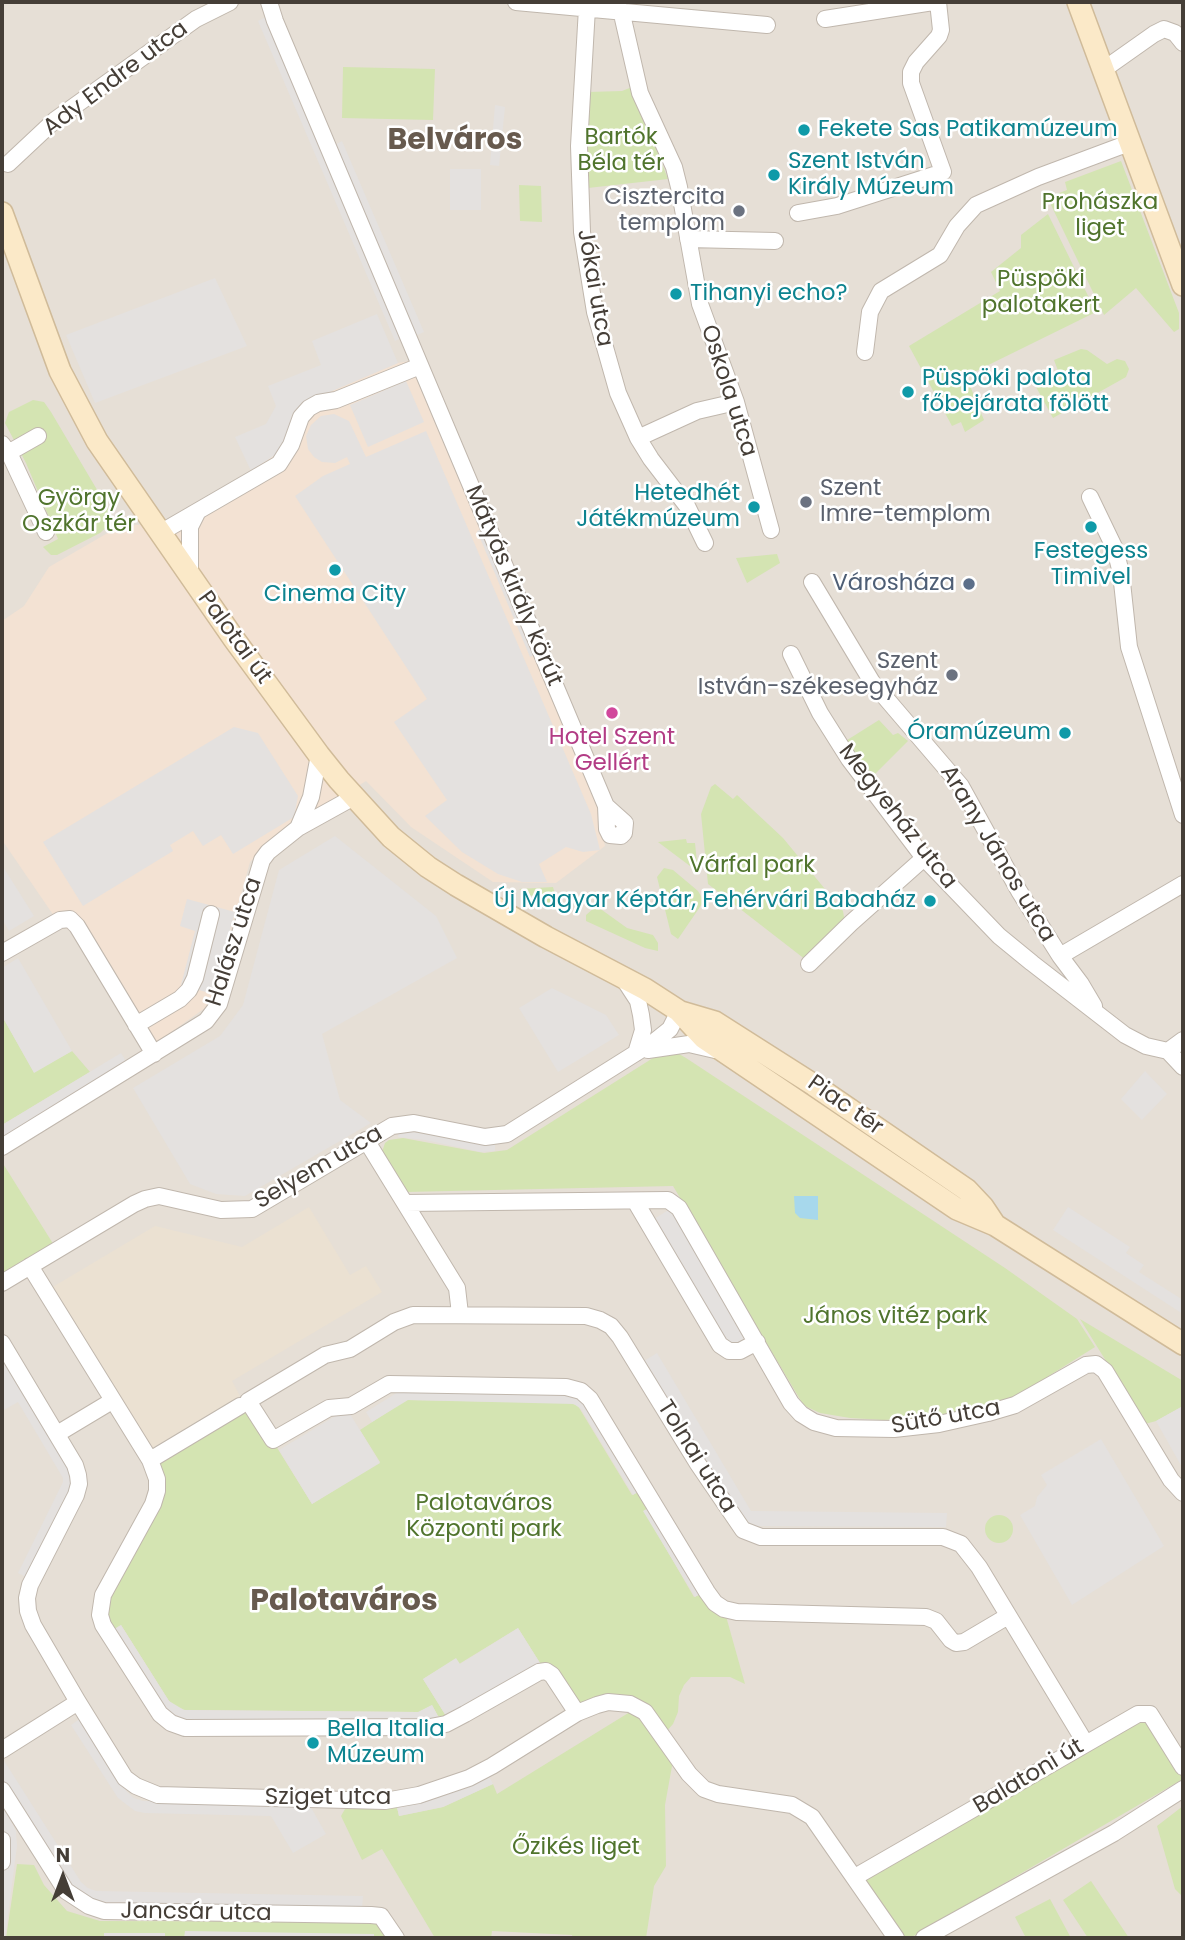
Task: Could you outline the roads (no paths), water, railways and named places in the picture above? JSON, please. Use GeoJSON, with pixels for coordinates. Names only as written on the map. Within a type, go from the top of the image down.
{"type":"FeatureCollection","features":[{"type":"Feature","properties":{"kind":"main road"},"geometry":{"type":"LineString","coordinates":[[1077,2],[1183,261]]}},
{"type":"Feature","properties":{"kind":"main road"},"geometry":{"type":"LineString","coordinates":[[1083,2],[1183,285]]}},
{"type":"Feature","properties":{"kind":"main road","name":"Palotai út"},"geometry":{"type":"LineString","coordinates":[[2,213],[43,331],[73,399],[97,441],[319,755],[391,837],[428,867],[589,959]]}},
{"type":"Feature","properties":{"kind":"main road","name":"Piac tér"},"geometry":{"type":"LineString","coordinates":[[589,959],[621,975],[679,1011],[705,1038],[957,1209],[995,1225],[1183,1344]]}},
{"type":"Feature","properties":{"kind":"main road","name":"Piac tér"},"geometry":{"type":"LineString","coordinates":[[679,1011],[715,1022],[814,1085],[967,1190],[995,1225]]}},
{"type":"Feature","properties":{"kind":"street","name":"Ady Endre utca"},"geometry":{"type":"LineString","coordinates":[[8,164],[55,120],[196,19],[230,2]]}},
{"type":"Feature","properties":{"kind":"street","name":"Mátyás király körút"},"geometry":{"type":"LineString","coordinates":[[270,2],[275,20],[606,806]]}},
{"type":"Feature","properties":{"kind":"street"},"geometry":{"type":"LineString","coordinates":[[516,2],[767,25]]}},
{"type":"Feature","properties":{"kind":"street"},"geometry":{"type":"LineString","coordinates":[[798,213],[836,206],[943,172],[911,83],[911,72],[916,62],[942,30],[935,2],[825,19]]}},
{"type":"Feature","properties":{"kind":"street","name":"Jókai utca"},"geometry":{"type":"LineString","coordinates":[[587,8],[579,146],[582,232],[592,300],[618,393],[638,438],[687,506],[705,543]]}},
{"type":"Feature","properties":{"kind":"street","name":"Oskola utca"},"geometry":{"type":"LineString","coordinates":[[621,10],[640,93],[674,167],[683,203],[700,304],[736,402],[771,530]]}},
{"type":"Feature","properties":{"kind":"street"},"geometry":{"type":"LineString","coordinates":[[1105,68],[1164,29],[1175,33],[1183,43]]}},
{"type":"Feature","properties":{"kind":"street"},"geometry":{"type":"LineString","coordinates":[[864,352],[870,312],[881,291],[940,255],[957,226],[976,205],[1130,140]]}},
{"type":"Feature","properties":{"kind":"street"},"geometry":{"type":"LineString","coordinates":[[688,239],[775,241]]}},
{"type":"Feature","properties":{"kind":"street"},"geometry":{"type":"LineString","coordinates":[[160,533],[279,464],[301,417],[309,408],[421,366]]}},
{"type":"Feature","properties":{"kind":"street"},"geometry":{"type":"LineString","coordinates":[[638,438],[697,411],[736,402]]}},
{"type":"Feature","properties":{"kind":"street"},"geometry":{"type":"LineString","coordinates":[[38,436],[5,448],[46,532]]}},
{"type":"Feature","properties":{"kind":"street"},"geometry":{"type":"LineString","coordinates":[[1090,497],[1115,549],[1122,573],[1125,646],[1183,815]]}},
{"type":"Feature","properties":{"kind":"street"},"geometry":{"type":"LineString","coordinates":[[190,576],[190,527],[200,509]]}},
{"type":"Feature","properties":{"kind":"street","name":"Arany János utca"},"geometry":{"type":"LineString","coordinates":[[812,582],[872,682],[961,786],[1019,891],[1098,1013]]}},
{"type":"Feature","properties":{"kind":"street","name":"Megyeház utca"},"geometry":{"type":"LineString","coordinates":[[791,654],[820,712],[849,759],[924,858],[999,936],[1125,1035],[1146,1046],[1168,1051]]}},
{"type":"Feature","properties":{"kind":"street"},"geometry":{"type":"LineString","coordinates":[[298,828],[311,797],[319,755]]}},
{"type":"Feature","properties":{"kind":"street","name":"Halász utca"},"geometry":{"type":"LineString","coordinates":[[2,1147],[200,1026],[215,1012],[262,860],[298,828],[354,797]]}},
{"type":"Feature","properties":{"kind":"street"},"geometry":{"type":"LineString","coordinates":[[809,964],[924,858]]}},
{"type":"Feature","properties":{"kind":"street"},"geometry":{"type":"LineString","coordinates":[[1059,956],[1183,884]]}},
{"type":"Feature","properties":{"kind":"street","name":"Halász utca"},"geometry":{"type":"LineString","coordinates":[[136,1025],[180,999],[189,990],[195,978],[211,914]]}},
{"type":"Feature","properties":{"kind":"street"},"geometry":{"type":"LineString","coordinates":[[7,951],[60,920],[70,919],[77,926],[154,1054]]}},
{"type":"Feature","properties":{"kind":"street"},"geometry":{"type":"LineString","coordinates":[[621,975],[638,1001],[642,1015],[643,1030],[636,1053]]}},
{"type":"Feature","properties":{"kind":"street","name":"Selyem utca"},"geometry":{"type":"LineString","coordinates":[[2,1283],[145,1199],[159,1196],[221,1210],[251,1209],[392,1126],[407,1123],[472,1135],[494,1137],[507,1134],[670,1029],[679,1011]]}},
{"type":"Feature","properties":{"kind":"street"},"geometry":{"type":"LineString","coordinates":[[1183,1040],[1168,1051],[1183,1067]]}},
{"type":"Feature","properties":{"kind":"street","name":"Selyem utca"},"geometry":{"type":"LineString","coordinates":[[636,1053],[688,1044],[705,1046],[729,1055]]}},
{"type":"Feature","properties":{"kind":"street"},"geometry":{"type":"LineString","coordinates":[[366,1140],[457,1288],[460,1314]]}},
{"type":"Feature","properties":{"kind":"street"},"geometry":{"type":"LineString","coordinates":[[635,1200],[720,1345],[729,1351],[740,1351],[757,1342]]}},
{"type":"Feature","properties":{"kind":"street","name":"Sütő utca"},"geometry":{"type":"LineString","coordinates":[[405,1203],[668,1200],[679,1208],[792,1403],[801,1414],[814,1422],[829,1427],[894,1429],[939,1424],[1015,1405],[1093,1363],[1105,1371],[1171,1480],[1183,1493]]}},
{"type":"Feature","properties":{"kind":"street"},"geometry":{"type":"LineString","coordinates":[[30,1266],[150,1460],[157,1479],[153,1504],[103,1595],[100,1615],[103,1625],[160,1714],[171,1723],[185,1728],[430,1727],[446,1724],[539,1672],[546,1671],[552,1675],[577,1713]]}},
{"type":"Feature","properties":{"kind":"street","name":"Tolnai utca"},"geometry":{"type":"LineString","coordinates":[[150,1460],[325,1355],[351,1349],[406,1317],[421,1314],[460,1314],[586,1316],[600,1320],[611,1326],[631,1352],[698,1464],[743,1530],[761,1537],[943,1537],[961,1544],[970,1554],[1086,1744]]}},
{"type":"Feature","properties":{"kind":"street","name":"Sziget utca"},"geometry":{"type":"LineString","coordinates":[[2,1343],[75,1465],[79,1484],[76,1495],[30,1585],[28,1611],[33,1625],[125,1777],[146,1792],[158,1795],[385,1801],[419,1795],[456,1783],[492,1766],[577,1713],[608,1702],[638,1707],[654,1722],[688,1774],[704,1789],[718,1794],[792,1805],[813,1817],[896,1938]]}},
{"type":"Feature","properties":{"kind":"street"},"geometry":{"type":"LineString","coordinates":[[244,1403],[273,1440],[329,1408],[351,1406],[383,1387],[397,1383],[566,1387],[581,1391],[590,1399],[707,1592],[715,1603],[724,1609],[737,1612],[926,1617],[936,1621],[956,1643],[964,1642],[1008,1616]]}},
{"type":"Feature","properties":{"kind":"street"},"geometry":{"type":"LineString","coordinates":[[57,1434],[113,1401]]}},
{"type":"Feature","properties":{"kind":"street"},"geometry":{"type":"LineString","coordinates":[[2,1750],[78,1702]]}},
{"type":"Feature","properties":{"kind":"street","name":"Balatoni út"},"geometry":{"type":"LineString","coordinates":[[855,1877],[1138,1714],[1150,1714],[1183,1767]]}},
{"type":"Feature","properties":{"kind":"street"},"geometry":{"type":"LineString","coordinates":[[924,1938],[1114,1833],[1183,1789]]}},
{"type":"Feature","properties":{"kind":"street","name":"Jancsár utca"},"geometry":{"type":"LineString","coordinates":[[2,1790],[66,1891],[89,1906],[104,1911],[381,1916],[396,1938]]}},
{"type":"Feature","properties":{"kind":"street"},"geometry":{"type":"LineString","coordinates":[[2,1840],[2,1862]]}},
{"type":"Feature","properties":{"kind":"water"},"geometry":{"type":"Polygon","coordinates":[[[794,1196],[818,1196],[818,1220],[800,1218],[795,1213],[794,1196]]]}},
{"type":"Feature","properties":{"kind":"place","name":"Fekete Sas Patikamúzeum"},"geometry":{"type":"Point","coordinates":[804,130]}},
{"type":"Feature","properties":{"kind":"place","name":"Szent István Király Múzeum"},"geometry":{"type":"Point","coordinates":[774,175]}},
{"type":"Feature","properties":{"kind":"place","name":"Cisztercita templom"},"geometry":{"type":"Point","coordinates":[739,211]}},
{"type":"Feature","properties":{"kind":"place","name":"Tihanyi echo?"},"geometry":{"type":"Point","coordinates":[676,294]}},
{"type":"Feature","properties":{"kind":"place","name":"Püspöki palota főbejárata fölött"},"geometry":{"type":"Point","coordinates":[908,392]}},
{"type":"Feature","properties":{"kind":"place","name":"Szent Imre-templom"},"geometry":{"type":"Point","coordinates":[806,502]}},
{"type":"Feature","properties":{"kind":"place","name":"Hetedhét Játékmúzeum"},"geometry":{"type":"Point","coordinates":[754,507]}},
{"type":"Feature","properties":{"kind":"place","name":"Festegess Timivel"},"geometry":{"type":"Point","coordinates":[1091,527]}},
{"type":"Feature","properties":{"kind":"place","name":"Cinema City"},"geometry":{"type":"Point","coordinates":[335,570]}},
{"type":"Feature","properties":{"kind":"place","name":"Városháza"},"geometry":{"type":"Point","coordinates":[969,584]}},
{"type":"Feature","properties":{"kind":"place","name":"Szent István-székesegyház"},"geometry":{"type":"Point","coordinates":[952,675]}},
{"type":"Feature","properties":{"kind":"place","name":"Hotel Szent Gellért"},"geometry":{"type":"Point","coordinates":[612,713]}},
{"type":"Feature","properties":{"kind":"place","name":"Óramúzeum"},"geometry":{"type":"Point","coordinates":[1065,733]}},
{"type":"Feature","properties":{"kind":"place","name":"Új Magyar Képtár, Fehérvári Babaház"},"geometry":{"type":"Point","coordinates":[930,901]}},
{"type":"Feature","properties":{"kind":"place","name":"Bella Italia Múzeum"},"geometry":{"type":"Point","coordinates":[313,1743]}},
{"type":"Feature","properties":{"kind":"district","name":"Belváros"},"geometry":{"type":"Point","coordinates":[455,141]}},
{"type":"Feature","properties":{"kind":"district","name":"Palotaváros"},"geometry":{"type":"Point","coordinates":[344,1602]}},
{"type":"Feature","properties":{"kind":"park label","name":"Bartók Béla tér"},"geometry":{"type":"Point","coordinates":[621,151]}},
{"type":"Feature","properties":{"kind":"park label","name":"Prohászka liget"},"geometry":{"type":"Point","coordinates":[1100,216]}},
{"type":"Feature","properties":{"kind":"park label","name":"Püspöki palotakert"},"geometry":{"type":"Point","coordinates":[1041,293]}},
{"type":"Feature","properties":{"kind":"park label","name":"György Oszkár tér"},"geometry":{"type":"Point","coordinates":[79,512]}},
{"type":"Feature","properties":{"kind":"park label","name":"Várfal park"},"geometry":{"type":"Point","coordinates":[752,866]}},
{"type":"Feature","properties":{"kind":"park label","name":"János vitéz park"},"geometry":{"type":"Point","coordinates":[895,1317]}},
{"type":"Feature","properties":{"kind":"park label","name":"Palotaváros Központi park"},"geometry":{"type":"Point","coordinates":[484,1517]}},
{"type":"Feature","properties":{"kind":"park label","name":"Őzikés liget"},"geometry":{"type":"Point","coordinates":[576,1848]}}]}
